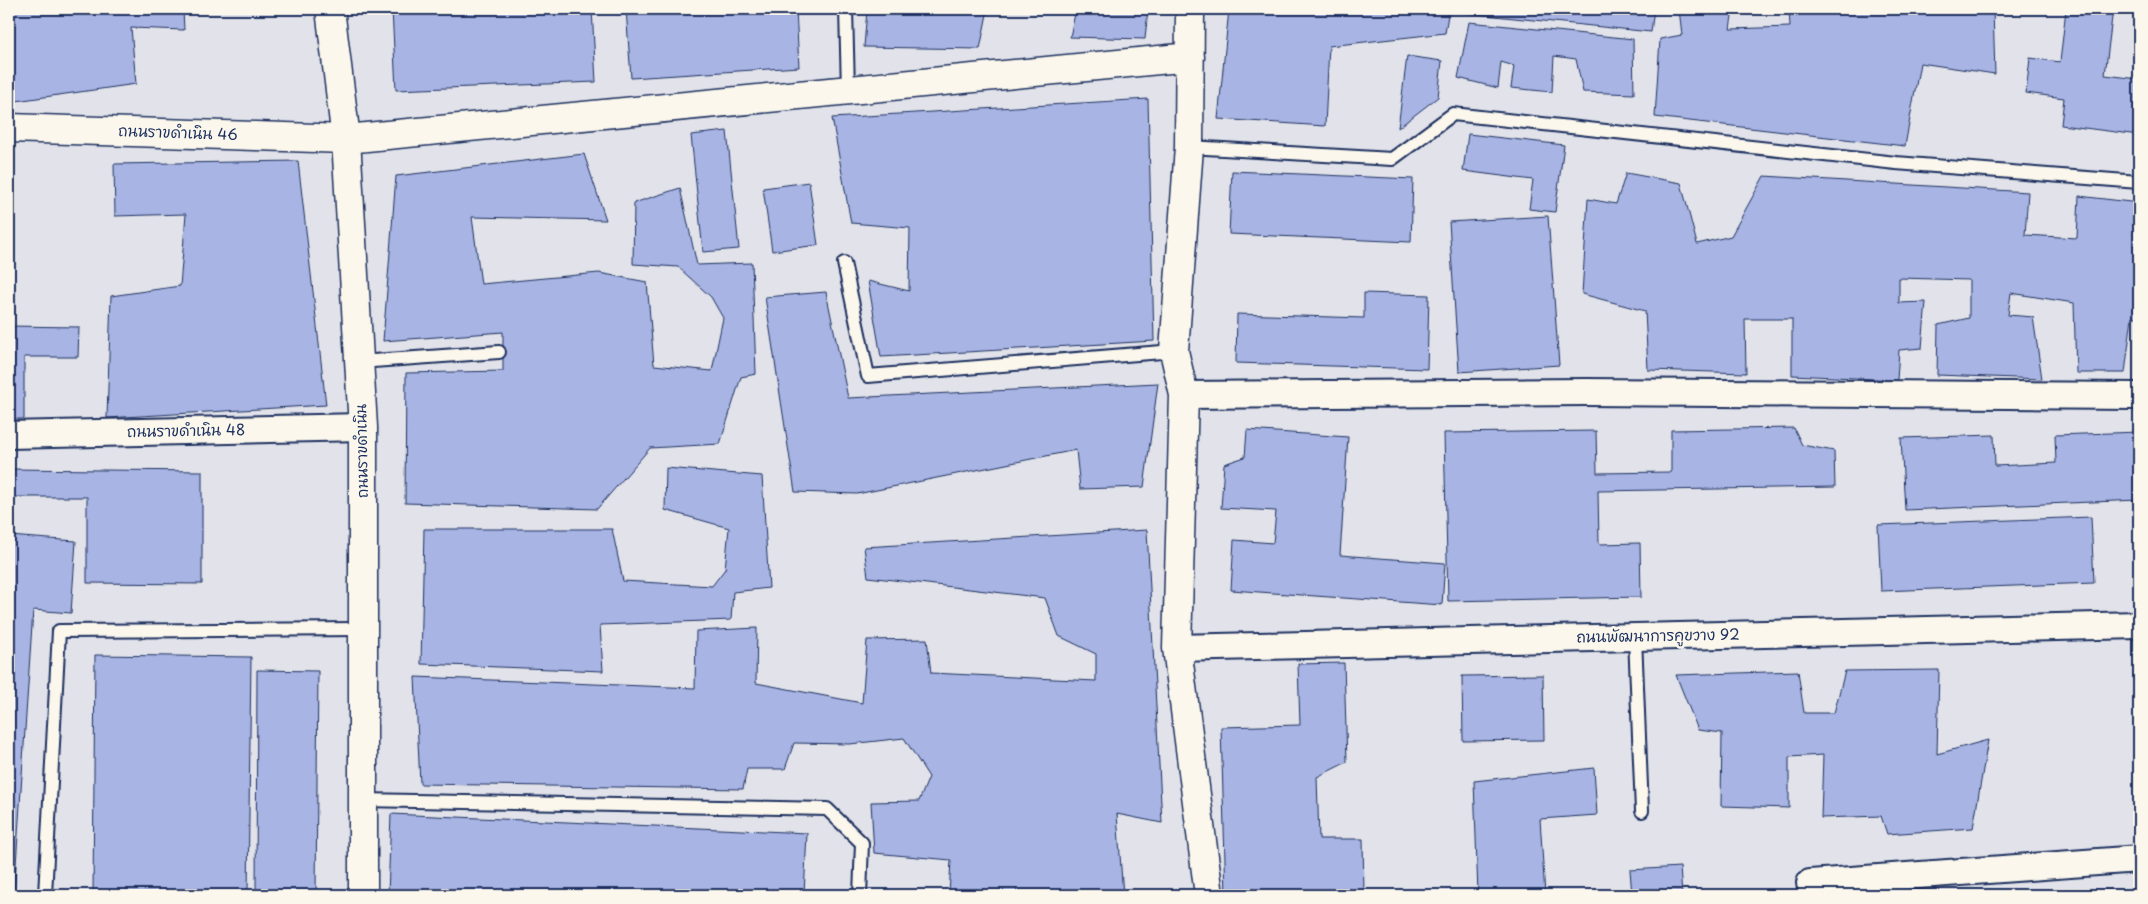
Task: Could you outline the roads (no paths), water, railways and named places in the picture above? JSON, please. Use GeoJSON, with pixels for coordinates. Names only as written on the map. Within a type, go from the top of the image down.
{"type":"FeatureCollection","features":[{"type":"Feature","properties":{"kind":"street","name":"ถนนราขดำเนิน"},"geometry":{"type":"LineString","coordinates":[[330,9],[346,139],[363,427],[363,895]]}},
{"type":"Feature","properties":{"kind":"street"},"geometry":{"type":"LineString","coordinates":[[1190,9],[1189,147],[1174,351],[1184,395],[1177,648],[1209,895]]}},
{"type":"Feature","properties":{"kind":"street","name":"ถนนราขดำเนิน 46"},"geometry":{"type":"LineString","coordinates":[[9,128],[346,139],[1190,57]]}},
{"type":"Feature","properties":{"kind":"street"},"geometry":{"type":"LineString","coordinates":[[1184,395],[1596,392],[2139,396]]}},
{"type":"Feature","properties":{"kind":"street","name":"ถนนราขดำเนิน 48"},"geometry":{"type":"LineString","coordinates":[[9,435],[363,427]]}},
{"type":"Feature","properties":{"kind":"street","name":"ถนนพัฒนาการคูขวาง 92"},"geometry":{"type":"LineString","coordinates":[[1177,648],[2139,625]]}},
{"type":"Feature","properties":{"kind":"street"},"geometry":{"type":"LineString","coordinates":[[1810,884],[2139,860]]}},
{"type":"Feature","properties":{"kind":"lane"},"geometry":{"type":"LineString","coordinates":[[846,9],[848,90]]}},
{"type":"Feature","properties":{"kind":"lane"},"geometry":{"type":"LineString","coordinates":[[1189,147],[1392,159],[1453,114],[1896,163],[2139,182]]}},
{"type":"Feature","properties":{"kind":"lane"},"geometry":{"type":"LineString","coordinates":[[844,263],[868,376],[1174,351]]}},
{"type":"Feature","properties":{"kind":"lane"},"geometry":{"type":"LineString","coordinates":[[359,362],[499,352]]}},
{"type":"Feature","properties":{"kind":"lane"},"geometry":{"type":"LineString","coordinates":[[45,895],[59,632],[363,628]]}},
{"type":"Feature","properties":{"kind":"lane"},"geometry":{"type":"LineString","coordinates":[[1635,637],[1642,811]]}},
{"type":"Feature","properties":{"kind":"lane"},"geometry":{"type":"LineString","coordinates":[[363,800],[827,809],[862,844],[860,895]]}}]}
